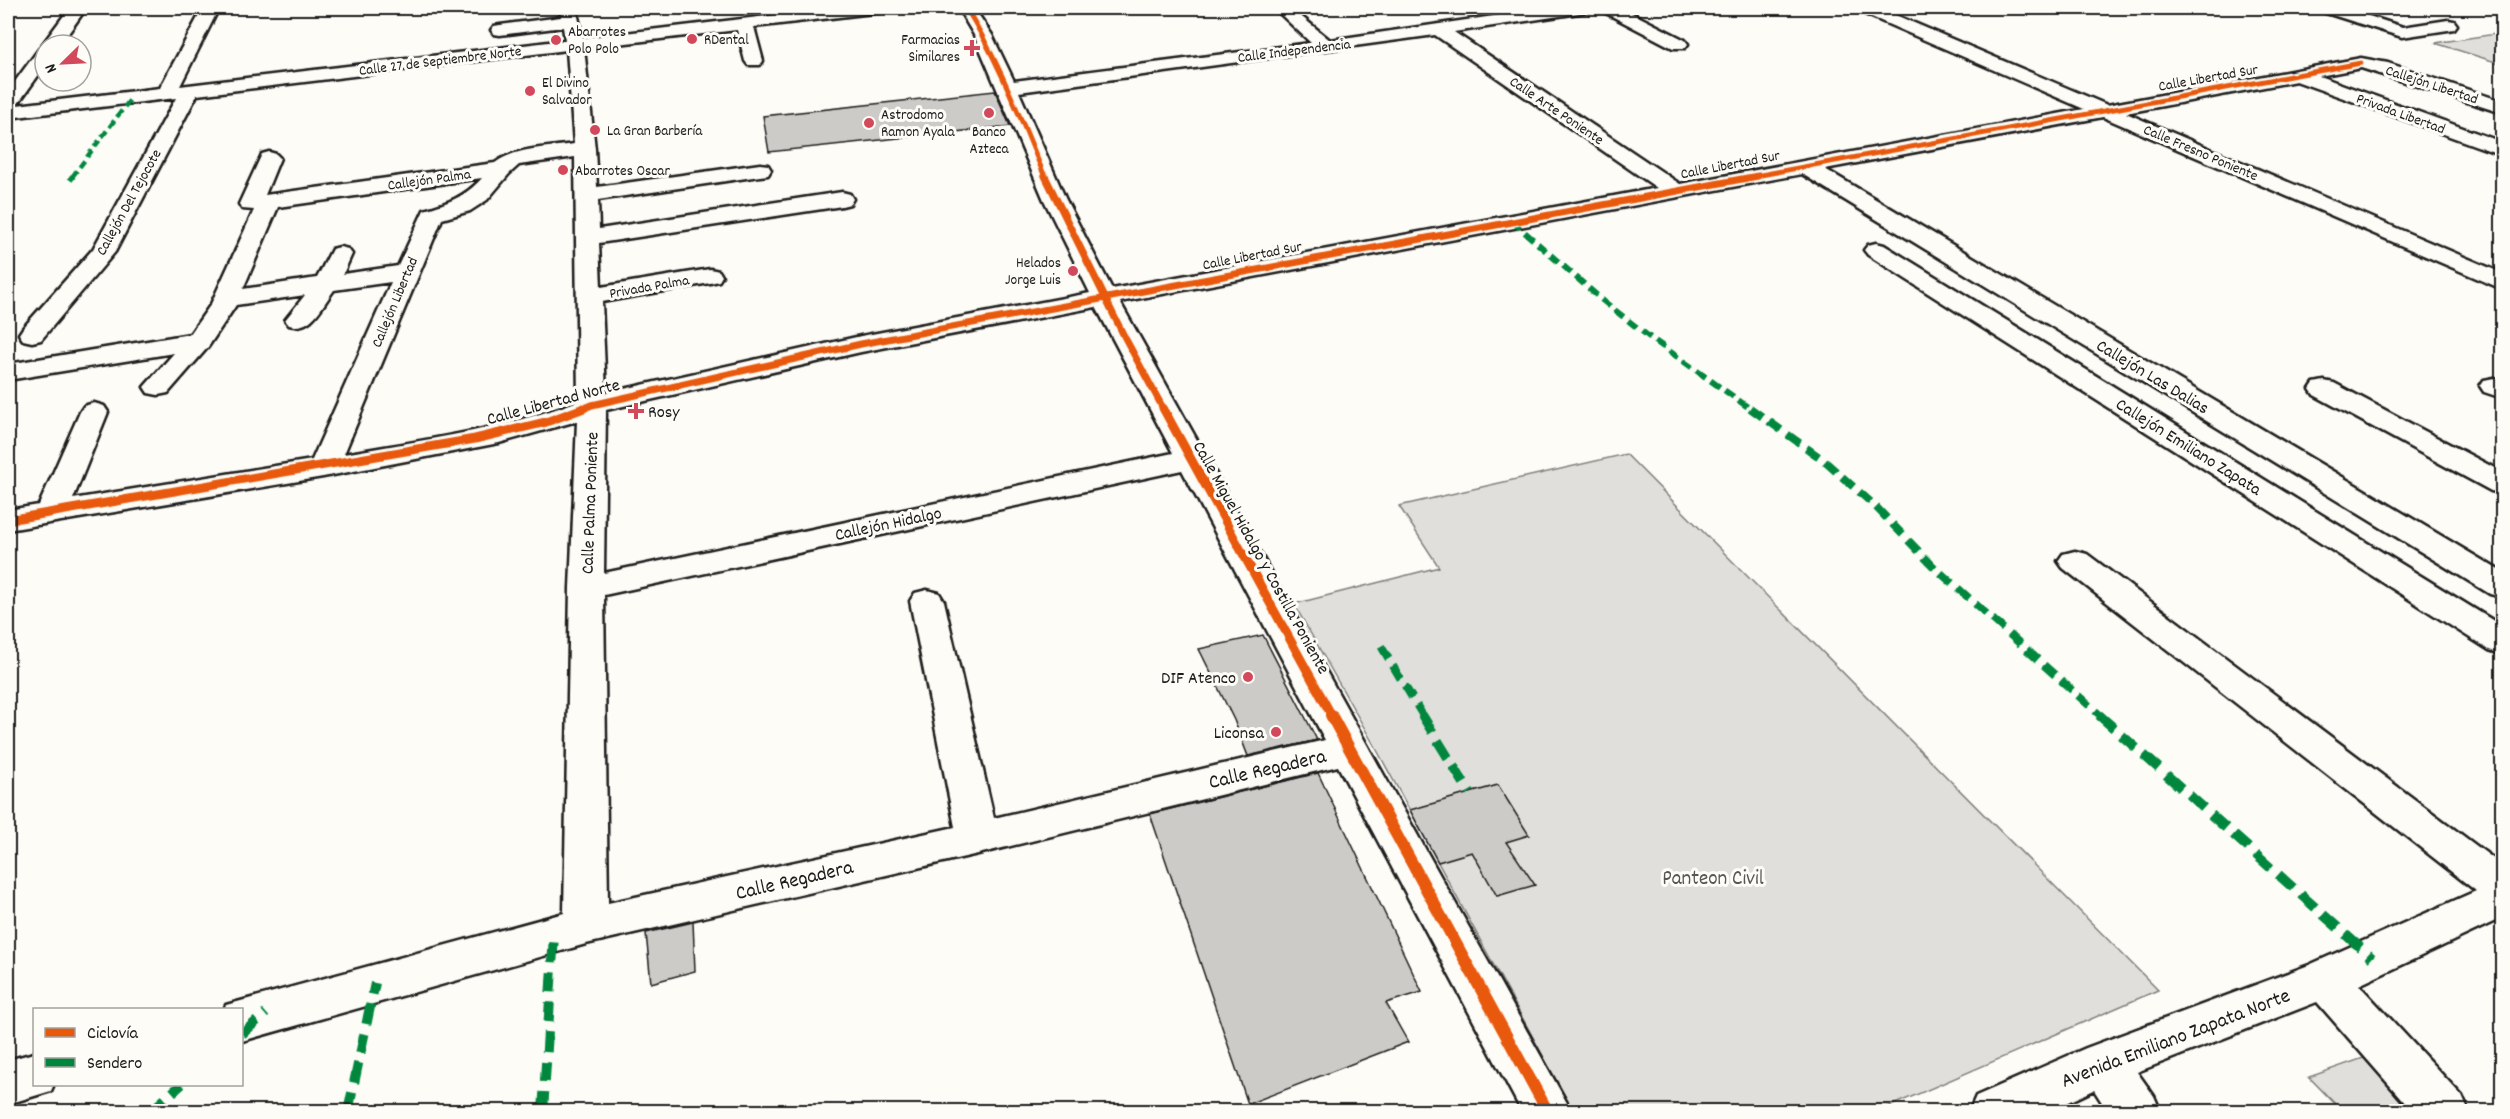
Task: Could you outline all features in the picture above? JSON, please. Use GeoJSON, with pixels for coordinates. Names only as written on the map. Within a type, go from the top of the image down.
{"type":"FeatureCollection","features":[{"type":"Feature","properties":{"kind":"street"},"geometry":{"type":"LineString","coordinates":[[166,93],[211,8]]}},
{"type":"Feature","properties":{"kind":"street","name":"Calle 27 de Septiembre Norte"},"geometry":{"type":"LineString","coordinates":[[8,112],[873,8]]}},
{"type":"Feature","properties":{"kind":"street","name":"Calle Miguel Hidalgo y Costilla Poniente"},"geometry":{"type":"LineString","coordinates":[[966,8],[983,35],[1055,200],[1104,298],[1189,459],[1548,1112]]}},
{"type":"Feature","properties":{"kind":"street"},"geometry":{"type":"LineString","coordinates":[[1282,8],[1326,46]]}},
{"type":"Feature","properties":{"kind":"street","name":"Calle Independencia"},"geometry":{"type":"LineString","coordinates":[[1008,88],[1326,46],[1579,8]]}},
{"type":"Feature","properties":{"kind":"street"},"geometry":{"type":"LineString","coordinates":[[1610,8],[1679,44]]}},
{"type":"Feature","properties":{"kind":"street","name":"Calle Fresno Poniente"},"geometry":{"type":"LineString","coordinates":[[1866,8],[2502,282]]}},
{"type":"Feature","properties":{"kind":"street"},"geometry":{"type":"LineString","coordinates":[[2330,8],[2402,32],[2448,25]]}},
{"type":"Feature","properties":{"kind":"street"},"geometry":{"type":"LineString","coordinates":[[60,33],[74,14]]}},
{"type":"Feature","properties":{"kind":"street"},"geometry":{"type":"LineString","coordinates":[[500,30],[569,14]]}},
{"type":"Feature","properties":{"kind":"street","name":"Calle Palma Poniente"},"geometry":{"type":"LineString","coordinates":[[569,14],[575,44],[585,149],[592,405],[587,588],[586,926]]}},
{"type":"Feature","properties":{"kind":"street"},"geometry":{"type":"LineString","coordinates":[[744,24],[754,62]]}},
{"type":"Feature","properties":{"kind":"street","name":"Calle Arte Poniente"},"geometry":{"type":"LineString","coordinates":[[1439,30],[1675,190]]}},
{"type":"Feature","properties":{"kind":"street","name":"Calle Libertad Sur"},"geometry":{"type":"LineString","coordinates":[[1104,298],[2361,63]]}},
{"type":"Feature","properties":{"kind":"street","name":"Callejón Libertad"},"geometry":{"type":"LineString","coordinates":[[2361,63],[2381,67],[2502,107]]}},
{"type":"Feature","properties":{"kind":"street"},"geometry":{"type":"LineString","coordinates":[[8,104],[33,70]]}},
{"type":"Feature","properties":{"kind":"street","name":"Privada Libertad"},"geometry":{"type":"LineString","coordinates":[[2300,76],[2502,149]]}},
{"type":"Feature","properties":{"kind":"street","name":"Callejón Del Tejocote"},"geometry":{"type":"LineString","coordinates":[[32,334],[103,252],[190,90]]}},
{"type":"Feature","properties":{"kind":"street","name":"Callejón Palma"},"geometry":{"type":"LineString","coordinates":[[269,202],[501,169],[520,158],[585,149]]}},
{"type":"Feature","properties":{"kind":"street"},"geometry":{"type":"LineString","coordinates":[[269,158],[250,204],[269,202]]}},
{"type":"Feature","properties":{"kind":"street","name":"Callejón Las Dalias"},"geometry":{"type":"LineString","coordinates":[[1804,166],[2502,586]]}},
{"type":"Feature","properties":{"kind":"street","name":"Callejón Libertad"},"geometry":{"type":"LineString","coordinates":[[322,468],[432,215],[462,206],[479,195],[501,169]]}},
{"type":"Feature","properties":{"kind":"street"},"geometry":{"type":"LineString","coordinates":[[587,195],[760,170]]}},
{"type":"Feature","properties":{"kind":"street"},"geometry":{"type":"LineString","coordinates":[[587,238],[842,199]]}},
{"type":"Feature","properties":{"kind":"street"},"geometry":{"type":"LineString","coordinates":[[158,387],[199,341],[225,299],[269,202]]}},
{"type":"Feature","properties":{"kind":"street","name":"Callejón Emiliano Zapata"},"geometry":{"type":"LineString","coordinates":[[1876,250],[2502,642]]}},
{"type":"Feature","properties":{"kind":"street"},"geometry":{"type":"LineString","coordinates":[[298,320],[327,284],[339,254]]}},
{"type":"Feature","properties":{"kind":"street"},"geometry":{"type":"LineString","coordinates":[[225,299],[407,272]]}},
{"type":"Feature","properties":{"kind":"street","name":"Privada Palma"},"geometry":{"type":"LineString","coordinates":[[588,297],[710,276]]}},
{"type":"Feature","properties":{"kind":"street","name":"Calle Libertad Norte"},"geometry":{"type":"LineString","coordinates":[[8,520],[322,468],[503,433],[570,415],[592,405],[861,344],[1104,298]]}},
{"type":"Feature","properties":{"kind":"street"},"geometry":{"type":"LineString","coordinates":[[8,372],[199,341]]}},
{"type":"Feature","properties":{"kind":"street"},"geometry":{"type":"LineString","coordinates":[[2324,389],[2502,484]]}},
{"type":"Feature","properties":{"kind":"street"},"geometry":{"type":"LineString","coordinates":[[51,512],[94,412]]}},
{"type":"Feature","properties":{"kind":"street","name":"Callejón Hidalgo"},"geometry":{"type":"LineString","coordinates":[[587,588],[1189,459]]}},
{"type":"Feature","properties":{"kind":"street"},"geometry":{"type":"LineString","coordinates":[[2075,561],[2502,888]]}},
{"type":"Feature","properties":{"kind":"street"},"geometry":{"type":"LineString","coordinates":[[927,601],[978,838]]}},
{"type":"Feature","properties":{"kind":"street","name":"Calle Regadera"},"geometry":{"type":"LineString","coordinates":[[243,1020],[586,926],[978,838],[1348,749]]}},
{"type":"Feature","properties":{"kind":"street","name":"Avenida Emiliano Zapata Norte"},"geometry":{"type":"LineString","coordinates":[[1993,1112],[2103,1062],[2325,979],[2502,899]]}},
{"type":"Feature","properties":{"kind":"street"},"geometry":{"type":"LineString","coordinates":[[2325,979],[2445,1112]]}},
{"type":"Feature","properties":{"kind":"street"},"geometry":{"type":"LineString","coordinates":[[2103,1062],[2137,1112]]}},
{"type":"Feature","properties":{"kind":"street"},"geometry":{"type":"LineString","coordinates":[[8,1082],[33,1075]]}},
{"type":"Feature","properties":{"kind":"green space"},"geometry":{"type":"Polygon","coordinates":[[[2502,33],[2502,64],[2435,43],[2502,33]]]}},
{"type":"Feature","properties":{"kind":"green space","name":"Panteon Civil"},"geometry":{"type":"Polygon","coordinates":[[[1626,454],[2158,990],[1879,1111],[1573,1111],[1378,752],[1294,604],[1439,567],[1399,506],[1626,454]]]}},
{"type":"Feature","properties":{"kind":"green space"},"geometry":{"type":"Polygon","coordinates":[[[2389,1049],[2445,1111],[2342,1111],[2309,1077],[2389,1049]]]}},
{"type":"Feature","properties":{"kind":"building","name":"Astrodomo Ramon Ayala"},"geometry":{"type":"Polygon","coordinates":[[[995,91],[1010,126],[769,152],[763,116],[995,91]]]}},
{"type":"Feature","properties":{"kind":"building","name":"DIF Atenco"},"geometry":{"type":"Polygon","coordinates":[[[1263,635],[1317,740],[1248,756],[1234,720],[1199,649],[1263,635]]]}},
{"type":"Feature","properties":{"kind":"building"},"geometry":{"type":"Polygon","coordinates":[[[1318,773],[1422,992],[1386,1003],[1408,1042],[1248,1104],[1150,814],[1318,773]]]}},
{"type":"Feature","properties":{"kind":"building"},"geometry":{"type":"Polygon","coordinates":[[[1498,785],[1529,835],[1506,842],[1535,885],[1497,896],[1472,852],[1438,862],[1410,810],[1498,785]]]}},
{"type":"Feature","properties":{"kind":"building"},"geometry":{"type":"Polygon","coordinates":[[[693,922],[695,971],[651,983],[646,933],[693,922]]]}},
{"type":"Feature","properties":{"kind":"marked path"},"geometry":{"type":"LineString","coordinates":[[70,180],[132,97]]}},
{"type":"Feature","properties":{"kind":"marked path"},"geometry":{"type":"LineString","coordinates":[[1512,221],[1602,300],[1648,336],[1822,459],[1874,505],[1934,567],[2372,958]]}},
{"type":"Feature","properties":{"kind":"marked path"},"geometry":{"type":"LineString","coordinates":[[1381,646],[1470,793]]}},
{"type":"Feature","properties":{"kind":"marked path"},"geometry":{"type":"LineString","coordinates":[[543,1112],[554,935]]}},
{"type":"Feature","properties":{"kind":"marked path"},"geometry":{"type":"LineString","coordinates":[[348,1112],[375,983]]}},
{"type":"Feature","properties":{"kind":"marked path"},"geometry":{"type":"LineString","coordinates":[[243,1033],[266,1013]]}},
{"type":"Feature","properties":{"kind":"marked path"},"geometry":{"type":"LineString","coordinates":[[150,1112],[180,1086]]}},
{"type":"Feature","properties":{"kind":"cycle path"},"geometry":{"type":"LineString","coordinates":[[966,8],[983,35],[1055,200],[1124,336],[1548,1112]]}},
{"type":"Feature","properties":{"kind":"cycle path"},"geometry":{"type":"LineString","coordinates":[[8,520],[475,439],[546,422],[592,405],[861,344],[2361,63]]}},
{"type":"Feature","properties":{"kind":"place","name":"RDental"},"geometry":{"type":"Point","coordinates":[692,39]}},
{"type":"Feature","properties":{"kind":"place","name":"Abarrotes Polo Polo"},"geometry":{"type":"Point","coordinates":[556,40]}},
{"type":"Feature","properties":{"kind":"place","name":"Farmacias Similares"},"geometry":{"type":"Point","coordinates":[972,48]}},
{"type":"Feature","properties":{"kind":"place","name":"El Divino Salvador"},"geometry":{"type":"Point","coordinates":[530,91]}},
{"type":"Feature","properties":{"kind":"place","name":"Banco Azteca"},"geometry":{"type":"Point","coordinates":[989,113]}},
{"type":"Feature","properties":{"kind":"place","name":"Astrodomo Ramon Ayala"},"geometry":{"type":"Point","coordinates":[869,123]}},
{"type":"Feature","properties":{"kind":"place","name":"La Gran Barbería"},"geometry":{"type":"Point","coordinates":[595,130]}},
{"type":"Feature","properties":{"kind":"place","name":"Abarrotes Oscar"},"geometry":{"type":"Point","coordinates":[563,170]}},
{"type":"Feature","properties":{"kind":"place","name":"Helados Jorge Luis"},"geometry":{"type":"Point","coordinates":[1073,271]}},
{"type":"Feature","properties":{"kind":"place","name":"Rosy"},"geometry":{"type":"Point","coordinates":[636,411]}},
{"type":"Feature","properties":{"kind":"place","name":"DIF Atenco"},"geometry":{"type":"Point","coordinates":[1248,677]}},
{"type":"Feature","properties":{"kind":"place","name":"Liconsa"},"geometry":{"type":"Point","coordinates":[1276,732]}}]}
